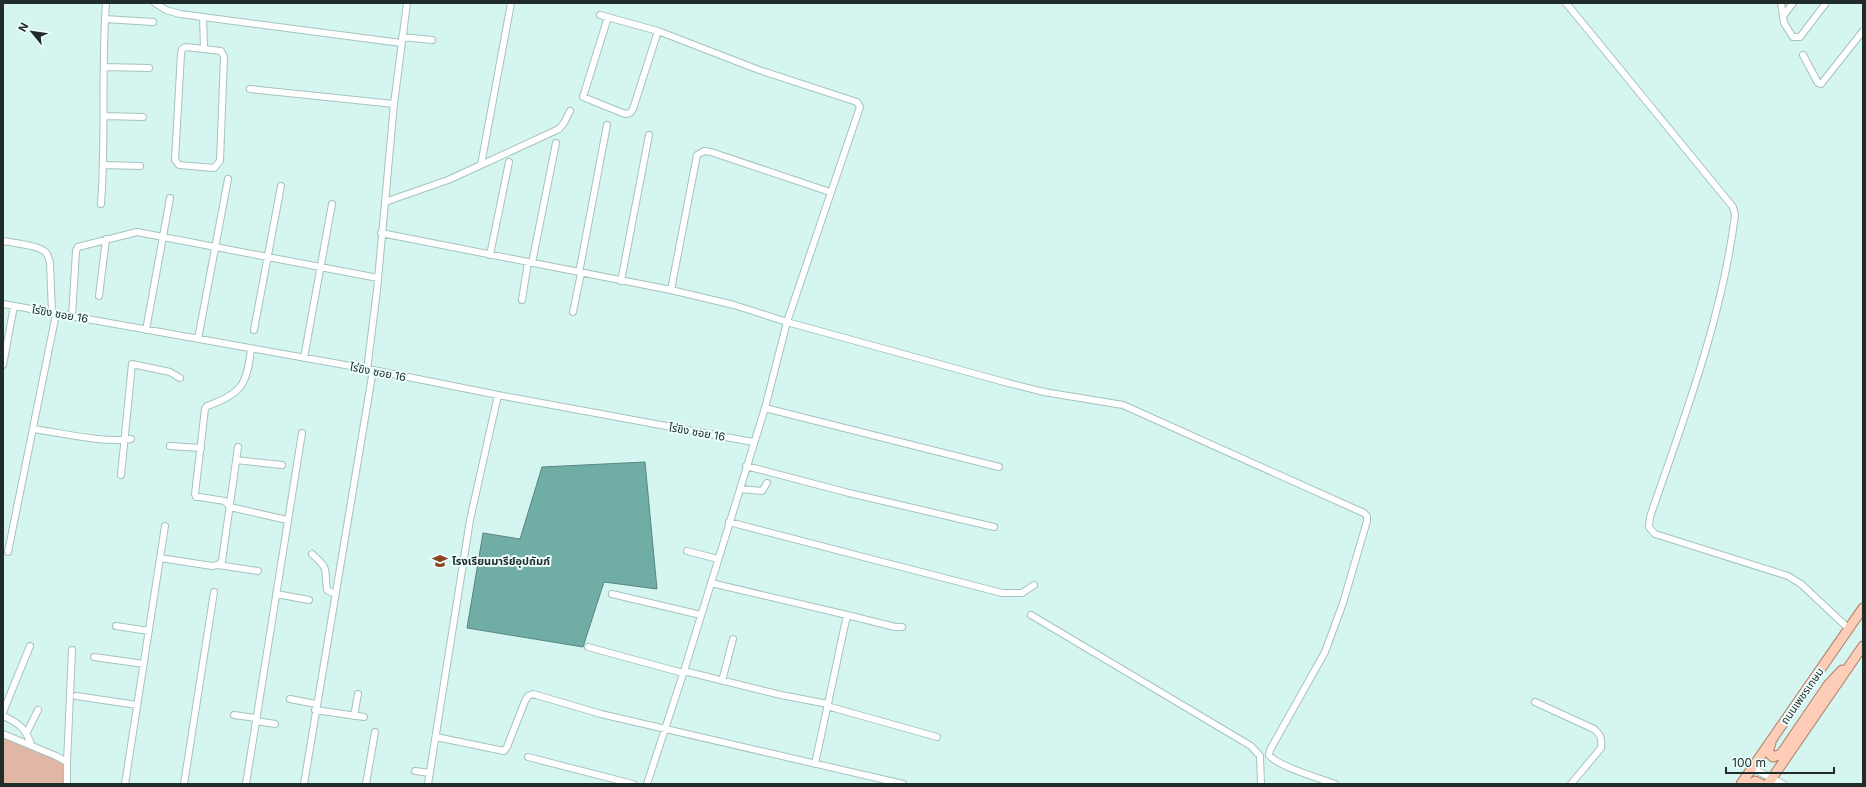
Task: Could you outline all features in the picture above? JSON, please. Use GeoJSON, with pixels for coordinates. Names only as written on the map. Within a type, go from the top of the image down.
{"type":"FeatureCollection","features":[{"type":"Feature","properties":{"kind":"main road","name":"ถนนเพชรเกษม"},"geometry":{"type":"LineString","coordinates":[[1741,784],[1863,608]]}},
{"type":"Feature","properties":{"kind":"main road","name":"ถนนเพชรเกษม"},"geometry":{"type":"LineString","coordinates":[[1770,781],[1852,662],[1862,650]]}},
{"type":"Feature","properties":{"kind":"main road"},"geometry":{"type":"LineString","coordinates":[[1773,738],[1768,752],[1773,757],[1776,757],[1781,754],[1828,684],[1852,662]]}},
{"type":"Feature","properties":{"kind":"main road"},"geometry":{"type":"LineString","coordinates":[[1751,784],[1755,781],[1761,784]]}},
{"type":"Feature","properties":{"kind":"street"},"geometry":{"type":"LineString","coordinates":[[101,204],[104,165],[104,67],[106,3]]}},
{"type":"Feature","properties":{"kind":"street"},"geometry":{"type":"LineString","coordinates":[[155,3],[166,10],[180,14],[401,40],[432,40]]}},
{"type":"Feature","properties":{"kind":"street"},"geometry":{"type":"LineString","coordinates":[[304,784],[370,370],[381,233],[394,104],[401,40],[407,3]]}},
{"type":"Feature","properties":{"kind":"street"},"geometry":{"type":"LineString","coordinates":[[481,165],[511,3]]}},
{"type":"Feature","properties":{"kind":"street"},"geometry":{"type":"LineString","coordinates":[[1566,3],[1733,207],[1735,215],[1726,268],[1709,338],[1693,393],[1650,517],[1649,526],[1655,534],[1788,576],[1801,584],[1848,628]]}},
{"type":"Feature","properties":{"kind":"street"},"geometry":{"type":"LineString","coordinates":[[1781,3],[1784,23],[1793,37],[1796,38],[1800,37],[1826,3]]}},
{"type":"Feature","properties":{"kind":"street"},"geometry":{"type":"LineString","coordinates":[[1783,16],[1793,3]]}},
{"type":"Feature","properties":{"kind":"street"},"geometry":{"type":"LineString","coordinates":[[600,15],[658,31],[759,70],[857,102],[860,107],[787,322],[765,408],[684,672],[647,784]]}},
{"type":"Feature","properties":{"kind":"street"},"geometry":{"type":"LineString","coordinates":[[204,17],[204,48]]}},
{"type":"Feature","properties":{"kind":"street"},"geometry":{"type":"LineString","coordinates":[[608,17],[583,97],[626,114],[630,113],[633,109],[658,31]]}},
{"type":"Feature","properties":{"kind":"street"},"geometry":{"type":"LineString","coordinates":[[105,19],[153,22]]}},
{"type":"Feature","properties":{"kind":"street"},"geometry":{"type":"LineString","coordinates":[[1802,55],[1815,79],[1821,84],[1863,31]]}},
{"type":"Feature","properties":{"kind":"street"},"geometry":{"type":"LineString","coordinates":[[186,47],[204,48],[221,51],[224,57],[220,161],[214,168],[179,165],[175,160],[182,49],[186,47]]}},
{"type":"Feature","properties":{"kind":"street"},"geometry":{"type":"LineString","coordinates":[[104,67],[149,68]]}},
{"type":"Feature","properties":{"kind":"street"},"geometry":{"type":"LineString","coordinates":[[250,89],[394,104]]}},
{"type":"Feature","properties":{"kind":"street"},"geometry":{"type":"LineString","coordinates":[[385,202],[448,180],[559,129],[570,111]]}},
{"type":"Feature","properties":{"kind":"street"},"geometry":{"type":"LineString","coordinates":[[104,116],[143,117]]}},
{"type":"Feature","properties":{"kind":"street"},"geometry":{"type":"LineString","coordinates":[[572,312],[607,125]]}},
{"type":"Feature","properties":{"kind":"street"},"geometry":{"type":"LineString","coordinates":[[620,281],[649,135]]}},
{"type":"Feature","properties":{"kind":"street"},"geometry":{"type":"LineString","coordinates":[[522,300],[556,143]]}},
{"type":"Feature","properties":{"kind":"street"},"geometry":{"type":"LineString","coordinates":[[671,290],[697,155],[700,152],[711,152],[830,192]]}},
{"type":"Feature","properties":{"kind":"street"},"geometry":{"type":"LineString","coordinates":[[490,255],[509,162]]}},
{"type":"Feature","properties":{"kind":"street"},"geometry":{"type":"LineString","coordinates":[[104,165],[140,166]]}},
{"type":"Feature","properties":{"kind":"street"},"geometry":{"type":"LineString","coordinates":[[198,339],[228,179]]}},
{"type":"Feature","properties":{"kind":"street"},"geometry":{"type":"LineString","coordinates":[[254,330],[282,186]]}},
{"type":"Feature","properties":{"kind":"street"},"geometry":{"type":"LineString","coordinates":[[146,330],[170,198]]}},
{"type":"Feature","properties":{"kind":"street"},"geometry":{"type":"LineString","coordinates":[[304,358],[332,204]]}},
{"type":"Feature","properties":{"kind":"street"},"geometry":{"type":"LineString","coordinates":[[72,317],[76,252],[78,247],[137,232],[378,278]]}},
{"type":"Feature","properties":{"kind":"street"},"geometry":{"type":"LineString","coordinates":[[381,233],[671,290],[734,305],[787,322],[1008,384],[1044,392],[1123,405],[1364,512],[1367,516],[1367,521],[1343,603],[1325,652],[1270,750],[1269,755]]}},
{"type":"Feature","properties":{"kind":"street"},"geometry":{"type":"LineString","coordinates":[[99,296],[106,239]]}},
{"type":"Feature","properties":{"kind":"street"},"geometry":{"type":"LineString","coordinates":[[3,241],[38,248],[48,255],[50,262],[54,313],[33,429],[8,552]]}},
{"type":"Feature","properties":{"kind":"street","name":"ไร่ขิง ซอย 16"},"geometry":{"type":"LineString","coordinates":[[3,304],[370,370],[498,396],[754,442]]}},
{"type":"Feature","properties":{"kind":"street"},"geometry":{"type":"LineString","coordinates":[[3,365],[14,306]]}},
{"type":"Feature","properties":{"kind":"street"},"geometry":{"type":"LineString","coordinates":[[252,349],[249,366],[241,388],[231,396],[206,407],[196,497],[225,501],[230,507],[287,520]]}},
{"type":"Feature","properties":{"kind":"street"},"geometry":{"type":"LineString","coordinates":[[121,475],[123,440],[132,364],[170,372],[176,374],[180,378]]}},
{"type":"Feature","properties":{"kind":"street"},"geometry":{"type":"LineString","coordinates":[[428,784],[470,520],[498,396]]}},
{"type":"Feature","properties":{"kind":"street"},"geometry":{"type":"LineString","coordinates":[[765,408],[999,467]]}},
{"type":"Feature","properties":{"kind":"street"},"geometry":{"type":"LineString","coordinates":[[33,429],[123,440],[132,439]]}},
{"type":"Feature","properties":{"kind":"street"},"geometry":{"type":"LineString","coordinates":[[246,784],[302,432]]}},
{"type":"Feature","properties":{"kind":"street"},"geometry":{"type":"LineString","coordinates":[[170,446],[201,448]]}},
{"type":"Feature","properties":{"kind":"street"},"geometry":{"type":"LineString","coordinates":[[218,565],[222,561],[238,447]]}},
{"type":"Feature","properties":{"kind":"street"},"geometry":{"type":"LineString","coordinates":[[236,460],[282,465]]}},
{"type":"Feature","properties":{"kind":"street"},"geometry":{"type":"LineString","coordinates":[[746,466],[994,527]]}},
{"type":"Feature","properties":{"kind":"street"},"geometry":{"type":"LineString","coordinates":[[740,489],[762,491],[767,483]]}},
{"type":"Feature","properties":{"kind":"street"},"geometry":{"type":"LineString","coordinates":[[729,522],[1002,592],[1022,593],[1034,585]]}},
{"type":"Feature","properties":{"kind":"street"},"geometry":{"type":"LineString","coordinates":[[125,784],[165,526]]}},
{"type":"Feature","properties":{"kind":"street"},"geometry":{"type":"LineString","coordinates":[[687,551],[718,559]]}},
{"type":"Feature","properties":{"kind":"street"},"geometry":{"type":"LineString","coordinates":[[312,554],[324,565],[327,590],[335,594]]}},
{"type":"Feature","properties":{"kind":"street"},"geometry":{"type":"LineString","coordinates":[[160,558],[258,571]]}},
{"type":"Feature","properties":{"kind":"street"},"geometry":{"type":"LineString","coordinates":[[711,582],[902,627]]}},
{"type":"Feature","properties":{"kind":"street"},"geometry":{"type":"LineString","coordinates":[[184,784],[214,592]]}},
{"type":"Feature","properties":{"kind":"street"},"geometry":{"type":"LineString","coordinates":[[276,594],[309,600]]}},
{"type":"Feature","properties":{"kind":"street"},"geometry":{"type":"LineString","coordinates":[[612,594],[701,615]]}},
{"type":"Feature","properties":{"kind":"street"},"geometry":{"type":"LineString","coordinates":[[815,764],[848,615]]}},
{"type":"Feature","properties":{"kind":"street"},"geometry":{"type":"LineString","coordinates":[[1032,615],[1251,746],[1260,756],[1261,784]]}},
{"type":"Feature","properties":{"kind":"street"},"geometry":{"type":"LineString","coordinates":[[116,626],[149,631]]}},
{"type":"Feature","properties":{"kind":"street"},"geometry":{"type":"LineString","coordinates":[[722,681],[733,639]]}},
{"type":"Feature","properties":{"kind":"street"},"geometry":{"type":"LineString","coordinates":[[3,712],[30,646]]}},
{"type":"Feature","properties":{"kind":"street"},"geometry":{"type":"LineString","coordinates":[[588,647],[684,672],[828,705],[937,737]]}},
{"type":"Feature","properties":{"kind":"street"},"geometry":{"type":"LineString","coordinates":[[67,784],[72,650]]}},
{"type":"Feature","properties":{"kind":"street"},"geometry":{"type":"LineString","coordinates":[[94,657],[144,664]]}},
{"type":"Feature","properties":{"kind":"street"},"geometry":{"type":"LineString","coordinates":[[354,716],[358,694]]}},
{"type":"Feature","properties":{"kind":"street"},"geometry":{"type":"LineString","coordinates":[[436,737],[504,751],[507,747],[525,701],[528,696],[533,694],[601,714],[903,784]]}},
{"type":"Feature","properties":{"kind":"street"},"geometry":{"type":"LineString","coordinates":[[76,696],[137,705]]}},
{"type":"Feature","properties":{"kind":"street"},"geometry":{"type":"LineString","coordinates":[[290,699],[316,707],[364,717]]}},
{"type":"Feature","properties":{"kind":"street"},"geometry":{"type":"LineString","coordinates":[[1535,702],[1594,729],[1600,734],[1602,741],[1601,748],[1571,784]]}},
{"type":"Feature","properties":{"kind":"street"},"geometry":{"type":"LineString","coordinates":[[27,732],[38,710]]}},
{"type":"Feature","properties":{"kind":"street"},"geometry":{"type":"LineString","coordinates":[[234,715],[275,724]]}},
{"type":"Feature","properties":{"kind":"street"},"geometry":{"type":"LineString","coordinates":[[3,716],[19,724],[27,732],[32,746]]}},
{"type":"Feature","properties":{"kind":"street"},"geometry":{"type":"LineString","coordinates":[[366,784],[375,732]]}},
{"type":"Feature","properties":{"kind":"street"},"geometry":{"type":"LineString","coordinates":[[3,734],[67,762]]}},
{"type":"Feature","properties":{"kind":"street"},"geometry":{"type":"LineString","coordinates":[[1260,756],[1269,755]]}},
{"type":"Feature","properties":{"kind":"street"},"geometry":{"type":"LineString","coordinates":[[1269,755],[1272,759],[1335,784]]}},
{"type":"Feature","properties":{"kind":"street"},"geometry":{"type":"LineString","coordinates":[[528,757],[633,784]]}},
{"type":"Feature","properties":{"kind":"street"},"geometry":{"type":"LineString","coordinates":[[1752,768],[1770,781],[1783,784]]}},
{"type":"Feature","properties":{"kind":"street"},"geometry":{"type":"LineString","coordinates":[[415,771],[430,773]]}},
{"type":"Feature","properties":{"kind":"shaded area"},"geometry":{"type":"Polygon","coordinates":[[[3,736],[59,759],[65,766],[65,784],[3,784],[3,736]]]}},
{"type":"Feature","properties":{"kind":"water"},"geometry":{"type":"Polygon","coordinates":[[[645,462],[657,589],[604,582],[583,647],[467,628],[483,533],[520,539],[542,467],[645,462]]]}},
{"type":"Feature","properties":{"kind":"place","name":"โรงเรียนมารีย์อุปถัมภ์"},"geometry":{"type":"Point","coordinates":[440,561]}}]}
